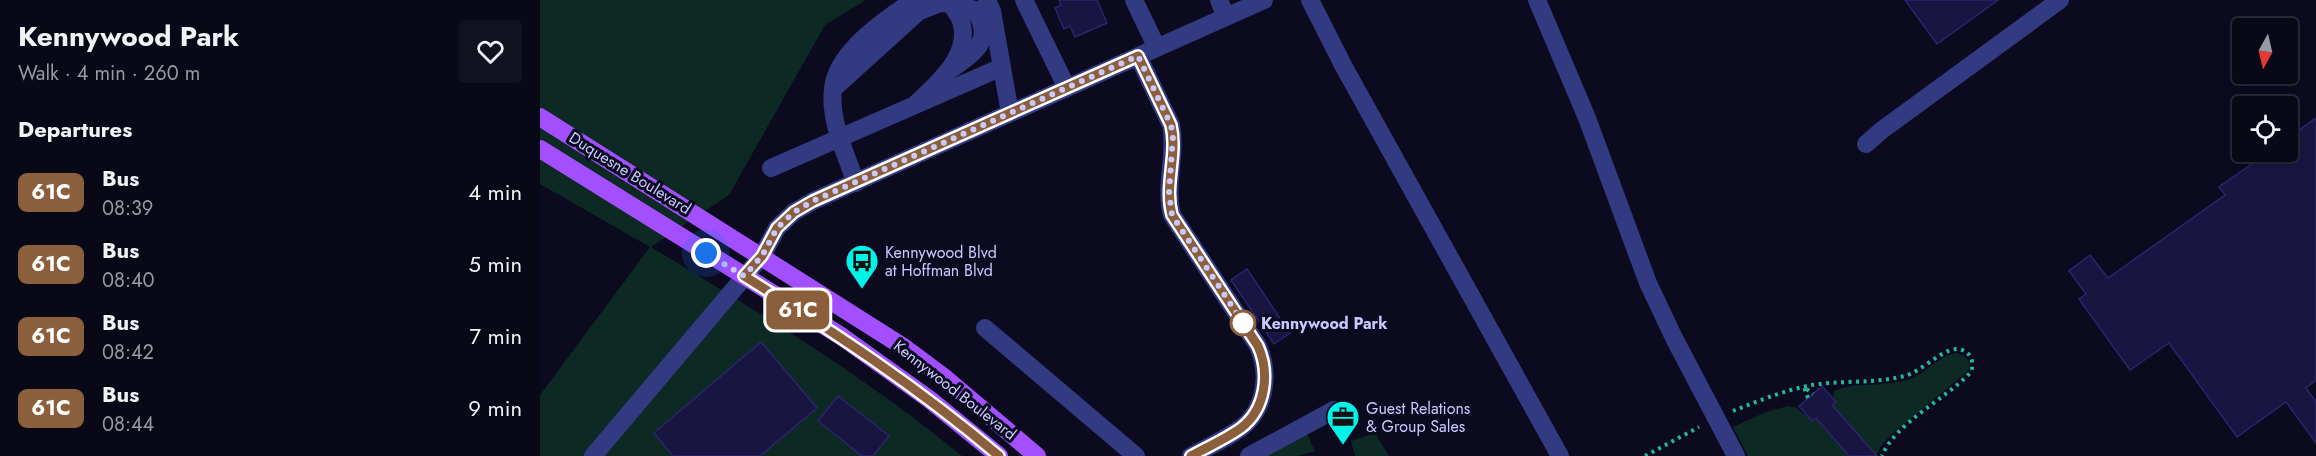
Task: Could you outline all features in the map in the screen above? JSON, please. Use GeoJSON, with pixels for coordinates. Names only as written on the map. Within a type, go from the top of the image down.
{"type":"FeatureCollection","features":[{"type":"Feature","properties":{"kind":"main road","name":"Duquesne Boulevard"},"geometry":{"type":"LineString","coordinates":[[540,117],[720,230]]}},
{"type":"Feature","properties":{"kind":"main road","name":"Duquesne Boulevard"},"geometry":{"type":"LineString","coordinates":[[540,149],[706,253]]}},
{"type":"Feature","properties":{"kind":"main road","name":"Kennywood Boulevard"},"geometry":{"type":"LineString","coordinates":[[720,230],[923,361],[1037,456]]}},
{"type":"Feature","properties":{"kind":"main road","name":"Kennywood Boulevard"},"geometry":{"type":"LineString","coordinates":[[706,253],[841,336],[929,399],[999,456]]}},
{"type":"Feature","properties":{"kind":"street"},"geometry":{"type":"LineString","coordinates":[[856,183],[840,138],[832,89],[840,68],[854,47],[914,0]]}},
{"type":"Feature","properties":{"kind":"street"},"geometry":{"type":"LineString","coordinates":[[987,0],[992,11],[1010,113]]}},
{"type":"Feature","properties":{"kind":"street"},"geometry":{"type":"LineString","coordinates":[[1024,0],[1067,88]]}},
{"type":"Feature","properties":{"kind":"street"},"geometry":{"type":"LineString","coordinates":[[1134,0],[1157,48]]}},
{"type":"Feature","properties":{"kind":"street"},"geometry":{"type":"LineString","coordinates":[[1219,0],[1226,17]]}},
{"type":"Feature","properties":{"kind":"street"},"geometry":{"type":"LineString","coordinates":[[593,456],[762,256],[777,228],[794,212],[1264,0]]}},
{"type":"Feature","properties":{"kind":"street"},"geometry":{"type":"LineString","coordinates":[[1310,0],[1336,52],[1560,456]]}},
{"type":"Feature","properties":{"kind":"street"},"geometry":{"type":"LineString","coordinates":[[1537,0],[1587,118],[1648,283],[1736,456]]}},
{"type":"Feature","properties":{"kind":"street"},"geometry":{"type":"LineString","coordinates":[[1866,144],[2060,0]]}},
{"type":"Feature","properties":{"kind":"street"},"geometry":{"type":"LineString","coordinates":[[832,89],[918,12],[940,3],[951,4],[961,21],[962,45],[949,71],[915,105]]}},
{"type":"Feature","properties":{"kind":"street"},"geometry":{"type":"LineString","coordinates":[[1138,56],[1171,125],[1173,136],[1169,192],[1172,215],[1258,346],[1264,364],[1262,398],[1249,420],[1241,428],[1191,456]]}},
{"type":"Feature","properties":{"kind":"street"},"geometry":{"type":"LineString","coordinates":[[771,168],[1002,67]]}},
{"type":"Feature","properties":{"kind":"street"},"geometry":{"type":"LineString","coordinates":[[985,328],[1136,456]]}},
{"type":"Feature","properties":{"kind":"street"},"geometry":{"type":"LineString","coordinates":[[1249,456],[1334,410]]}},
{"type":"Feature","properties":{"kind":"path"},"geometry":{"type":"LineString","coordinates":[[1645,456],[1716,418],[1759,400],[1804,387],[1906,376],[1950,350],[1961,350],[1968,354],[1972,363],[1971,372],[1897,433],[1886,445],[1882,456]]}},
{"type":"Feature","properties":{"kind":"path"},"geometry":{"type":"LineString","coordinates":[[1804,387],[1813,394]]}},
{"type":"Feature","properties":{"kind":"path"},"geometry":{"type":"LineString","coordinates":[[1804,387],[1808,398]]}},
{"type":"Feature","properties":{"kind":"green space"},"geometry":{"type":"Polygon","coordinates":[[[540,0],[866,0],[825,25],[729,195],[651,247],[849,372],[962,456],[540,456],[540,395],[650,247],[540,184],[540,0]]]}},
{"type":"Feature","properties":{"kind":"green space"},"geometry":{"type":"Polygon","coordinates":[[[1956,353],[1969,361],[1970,367],[1966,373],[1894,432],[1882,444],[1876,456],[1832,405],[1834,391],[1910,379],[1944,357],[1956,353]]]}},
{"type":"Feature","properties":{"kind":"green space"},"geometry":{"type":"Polygon","coordinates":[[[1788,406],[1797,408],[1812,421],[1816,418],[1849,456],[1748,456],[1733,427],[1766,412],[1788,406]]]}},
{"type":"Feature","properties":{"kind":"green space"},"geometry":{"type":"Polygon","coordinates":[[[1375,433],[1389,456],[1355,456],[1351,441],[1375,433]]]}},
{"type":"Feature","properties":{"kind":"green space"},"geometry":{"type":"Polygon","coordinates":[[[1307,434],[1315,451],[1297,456],[1264,456],[1307,434]]]}},
{"type":"Feature","properties":{"kind":"building"},"geometry":{"type":"Polygon","coordinates":[[[1059,0],[1097,0],[1107,23],[1075,37],[1070,26],[1064,29],[1055,8],[1061,5],[1059,0]]]}},
{"type":"Feature","properties":{"kind":"building"},"geometry":{"type":"Polygon","coordinates":[[[1905,0],[1998,0],[1937,44],[1905,0]]]}},
{"type":"Feature","properties":{"kind":"building"},"geometry":{"type":"Polygon","coordinates":[[[2316,118],[2316,380],[2306,388],[2316,402],[2316,443],[2286,402],[2237,437],[2169,343],[2130,370],[2079,299],[2086,294],[2069,271],[2090,255],[2108,278],[2225,195],[2219,187],[2255,162],[2298,162],[2298,131],[2316,118]]]}},
{"type":"Feature","properties":{"kind":"building"},"geometry":{"type":"Polygon","coordinates":[[[1247,269],[1290,333],[1274,344],[1231,280],[1247,269]]]}},
{"type":"Feature","properties":{"kind":"building"},"geometry":{"type":"Polygon","coordinates":[[[761,342],[817,408],[760,456],[673,456],[654,433],[761,342]]]}},
{"type":"Feature","properties":{"kind":"building"},"geometry":{"type":"Polygon","coordinates":[[[1822,386],[1836,402],[1832,405],[1877,456],[1849,456],[1816,418],[1812,421],[1799,406],[1822,386]]]}},
{"type":"Feature","properties":{"kind":"building"},"geometry":{"type":"Polygon","coordinates":[[[838,396],[889,436],[873,456],[862,456],[818,421],[838,396]]]}},
{"type":"Feature","properties":{"kind":"bus line","name":"61C"},"geometry":{"type":"LineString","coordinates":[[999,456],[929,399],[841,336],[744,276],[762,256],[777,228],[794,212],[813,201],[1138,56],[1171,125],[1173,149],[1169,204],[1172,215],[1258,346],[1264,364],[1264,385],[1257,410],[1241,428],[1191,456]]}},
{"type":"Feature","properties":{"kind":"place","name":"Kennywood Blvd at Hoffman Blvd"},"geometry":{"type":"Point","coordinates":[862,290]}},
{"type":"Feature","properties":{"kind":"place","name":"Kennywood Park"},"geometry":{"type":"Point","coordinates":[1243,323]}},
{"type":"Feature","properties":{"kind":"place","name":"Guest Relations & Group Sales"},"geometry":{"type":"Point","coordinates":[1343,446]}},
{"type":"Feature","properties":{"kind":"route"},"geometry":{"type":"LineString","coordinates":[[706,253],[744,276],[762,256],[777,228],[794,212],[813,201],[1138,56],[1171,125],[1173,149],[1169,204],[1172,215],[1243,323]]}}]}
